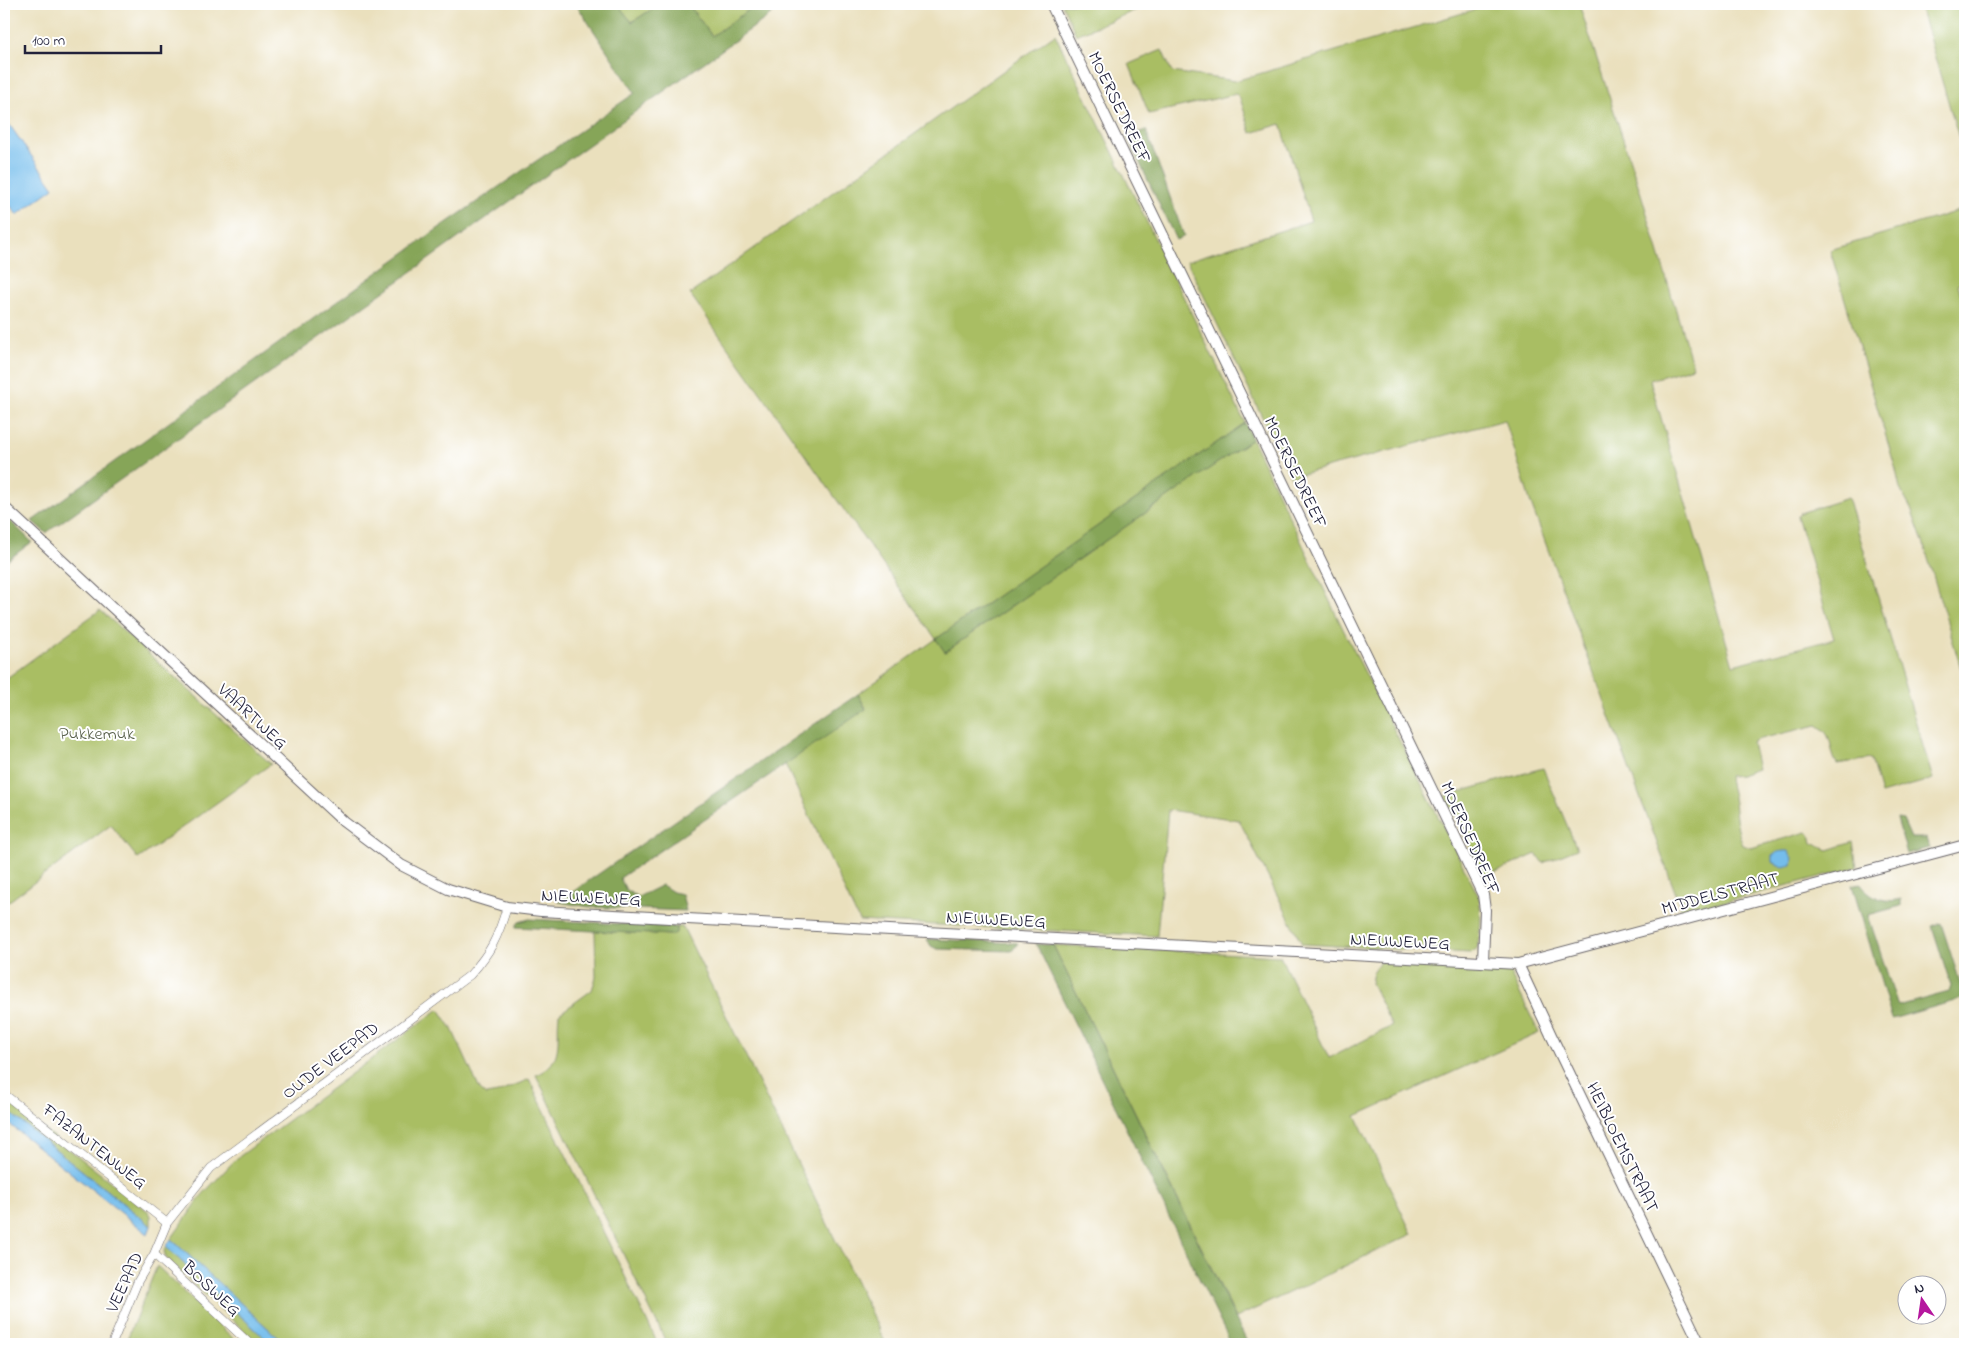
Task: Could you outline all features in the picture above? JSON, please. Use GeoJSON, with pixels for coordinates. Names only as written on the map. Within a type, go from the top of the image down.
{"type":"FeatureCollection","features":[{"type":"Feature","properties":{"kind":"street","name":"MOERSEDREEF"},"geometry":{"type":"LineString","coordinates":[[1051,4],[1483,895],[1485,910],[1483,961]]}},
{"type":"Feature","properties":{"kind":"street","name":"VAARTWEG"},"geometry":{"type":"LineString","coordinates":[[4,508],[344,822],[401,865],[448,889],[507,907]]}},
{"type":"Feature","properties":{"kind":"street","name":"MIDDELSTRAAT"},"geometry":{"type":"LineString","coordinates":[[1483,961],[1518,964],[1965,845]]}},
{"type":"Feature","properties":{"kind":"street","name":"NIEUWEWEG"},"geometry":{"type":"LineString","coordinates":[[507,907],[541,911],[1483,961]]}},
{"type":"Feature","properties":{"kind":"street","name":"OUDE VEEPAD"},"geometry":{"type":"LineString","coordinates":[[162,1232],[167,1222],[211,1168],[470,975],[485,958],[499,934],[507,907]]}},
{"type":"Feature","properties":{"kind":"street","name":"HEIBLOEMSTRAAT"},"geometry":{"type":"LineString","coordinates":[[1518,964],[1700,1344]]}},
{"type":"Feature","properties":{"kind":"street","name":"FAZANTENWEG"},"geometry":{"type":"LineString","coordinates":[[4,1094],[167,1222]]}},
{"type":"Feature","properties":{"kind":"street","name":"VEEPAD"},"geometry":{"type":"LineString","coordinates":[[112,1344],[138,1281],[154,1254],[162,1232]]}},
{"type":"Feature","properties":{"kind":"street","name":"BOSWEG"},"geometry":{"type":"LineString","coordinates":[[154,1254],[250,1344]]}},
{"type":"Feature","properties":{"kind":"green space"},"geometry":{"type":"Polygon","coordinates":[[[576,4],[617,4],[632,22],[660,4],[688,4],[712,36],[757,4],[786,4],[46,533],[32,521],[439,228],[635,93],[576,4]]]}},
{"type":"Feature","properties":{"kind":"green space"},"geometry":{"type":"Polygon","coordinates":[[[617,4],[660,4],[632,22],[617,4]]]}},
{"type":"Feature","properties":{"kind":"green space"},"geometry":{"type":"Polygon","coordinates":[[[688,4],[757,4],[712,36],[688,4]]]}},
{"type":"Feature","properties":{"kind":"green space"},"geometry":{"type":"Polygon","coordinates":[[[1062,4],[1133,4],[1136,10],[1076,35],[1062,4]]]}},
{"type":"Feature","properties":{"kind":"green space"},"geometry":{"type":"Polygon","coordinates":[[[1493,4],[1579,4],[1642,197],[1693,367],[1650,380],[1733,665],[1834,639],[1797,516],[1800,513],[1848,498],[1933,779],[1881,794],[1871,759],[1837,764],[1829,738],[1823,729],[1817,725],[1756,740],[1752,743],[1758,769],[1740,775],[1729,776],[1729,782],[1743,845],[1751,848],[1807,832],[1810,834],[1812,843],[1828,850],[1853,842],[1857,867],[1683,913],[1531,504],[1505,420],[1291,477],[1187,261],[1311,221],[1281,124],[1251,133],[1240,98],[1236,94],[1149,114],[1129,64],[1162,50],[1172,72],[1235,81],[1493,4]]]}},
{"type":"Feature","properties":{"kind":"green space"},"geometry":{"type":"Polygon","coordinates":[[[1919,4],[1965,4],[1965,158],[1919,4]]]}},
{"type":"Feature","properties":{"kind":"green space"},"geometry":{"type":"Polygon","coordinates":[[[1055,34],[1245,423],[936,639],[690,294],[1055,34]]]}},
{"type":"Feature","properties":{"kind":"green space"},"geometry":{"type":"Polygon","coordinates":[[[1146,130],[1184,236],[1176,240],[1127,136],[1146,130]]]}},
{"type":"Feature","properties":{"kind":"green space"},"geometry":{"type":"Polygon","coordinates":[[[1965,209],[1965,281],[1958,284],[1965,310],[1965,682],[1924,545],[1911,509],[1900,489],[1896,470],[1830,250],[1965,209]]]}},
{"type":"Feature","properties":{"kind":"green space"},"geometry":{"type":"Polygon","coordinates":[[[1245,423],[1252,439],[945,652],[936,639],[1245,423]]]}},
{"type":"Feature","properties":{"kind":"green space"},"geometry":{"type":"Polygon","coordinates":[[[1252,439],[1345,633],[1479,897],[1481,923],[1477,949],[1470,953],[1302,944],[1239,820],[1168,810],[1157,936],[859,921],[785,764],[866,708],[858,694],[936,639],[945,652],[1252,439]]]}},
{"type":"Feature","properties":{"kind":"green space"},"geometry":{"type":"Polygon","coordinates":[[[4,515],[32,542],[4,563],[4,515]]]}},
{"type":"Feature","properties":{"kind":"green space","name":"Pukkemuk"},"geometry":{"type":"Polygon","coordinates":[[[100,610],[271,764],[138,859],[111,825],[4,905],[4,680],[100,610]]]}},
{"type":"Feature","properties":{"kind":"green space"},"geometry":{"type":"Polygon","coordinates":[[[858,694],[866,709],[620,878],[626,890],[638,897],[662,885],[673,892],[682,894],[686,911],[590,907],[558,902],[858,694]]]}},
{"type":"Feature","properties":{"kind":"green space"},"geometry":{"type":"Polygon","coordinates":[[[1543,768],[1577,849],[1543,863],[1536,854],[1485,877],[1445,796],[1543,768]]]}},
{"type":"Feature","properties":{"kind":"green space"},"geometry":{"type":"Polygon","coordinates":[[[1897,819],[1903,820],[1911,838],[1926,838],[1929,848],[1907,854],[1897,819]]]}},
{"type":"Feature","properties":{"kind":"green space"},"geometry":{"type":"Polygon","coordinates":[[[1860,883],[1868,892],[1883,900],[1901,899],[1901,906],[1868,915],[1898,1006],[1949,992],[1951,986],[1932,926],[1941,923],[1965,998],[1892,1019],[1852,885],[1860,883]]]}},
{"type":"Feature","properties":{"kind":"green space"},"geometry":{"type":"Polygon","coordinates":[[[529,919],[677,927],[676,933],[671,935],[515,927],[519,922],[529,919]]]}},
{"type":"Feature","properties":{"kind":"green space"},"geometry":{"type":"Polygon","coordinates":[[[677,927],[683,927],[886,1344],[667,1344],[536,1075],[545,1070],[555,1057],[558,1041],[559,1014],[592,990],[596,977],[595,931],[671,935],[677,930],[677,927]]]}},
{"type":"Feature","properties":{"kind":"green space"},"geometry":{"type":"Polygon","coordinates":[[[927,939],[1018,943],[1012,951],[937,949],[931,946],[927,939]]]}},
{"type":"Feature","properties":{"kind":"green space"},"geometry":{"type":"Polygon","coordinates":[[[1036,944],[1053,945],[1248,1344],[1231,1344],[1036,944]]]}},
{"type":"Feature","properties":{"kind":"green space"},"geometry":{"type":"Polygon","coordinates":[[[1053,945],[1280,956],[1329,1058],[1392,1026],[1371,983],[1373,972],[1380,962],[1508,969],[1539,1033],[1356,1116],[1412,1234],[1236,1318],[1053,945]]]}},
{"type":"Feature","properties":{"kind":"green space"},"geometry":{"type":"Polygon","coordinates":[[[439,1009],[451,1027],[480,1090],[486,1095],[498,1093],[529,1079],[658,1344],[285,1344],[171,1239],[203,1194],[236,1159],[439,1009]]]}},
{"type":"Feature","properties":{"kind":"green space"},"geometry":{"type":"Polygon","coordinates":[[[4,1098],[149,1212],[151,1226],[4,1108],[4,1098]]]}},
{"type":"Feature","properties":{"kind":"green space"},"geometry":{"type":"Polygon","coordinates":[[[166,1247],[271,1344],[258,1344],[166,1258],[164,1251],[166,1247]]]}},
{"type":"Feature","properties":{"kind":"green space"},"geometry":{"type":"Polygon","coordinates":[[[157,1266],[239,1344],[125,1344],[157,1266]]]}},
{"type":"Feature","properties":{"kind":"water"},"geometry":{"type":"Polygon","coordinates":[[[4,117],[54,188],[17,215],[4,197],[4,117]]]}},
{"type":"Feature","properties":{"kind":"water"},"geometry":{"type":"Polygon","coordinates":[[[1788,851],[1793,858],[1792,865],[1783,867],[1772,862],[1772,856],[1788,851]]]}},
{"type":"Feature","properties":{"kind":"water"},"geometry":{"type":"Polygon","coordinates":[[[4,1108],[151,1226],[148,1234],[4,1120],[4,1108]]]}},
{"type":"Feature","properties":{"kind":"water"},"geometry":{"type":"Polygon","coordinates":[[[171,1239],[285,1344],[271,1344],[166,1247],[171,1239]]]}}]}
